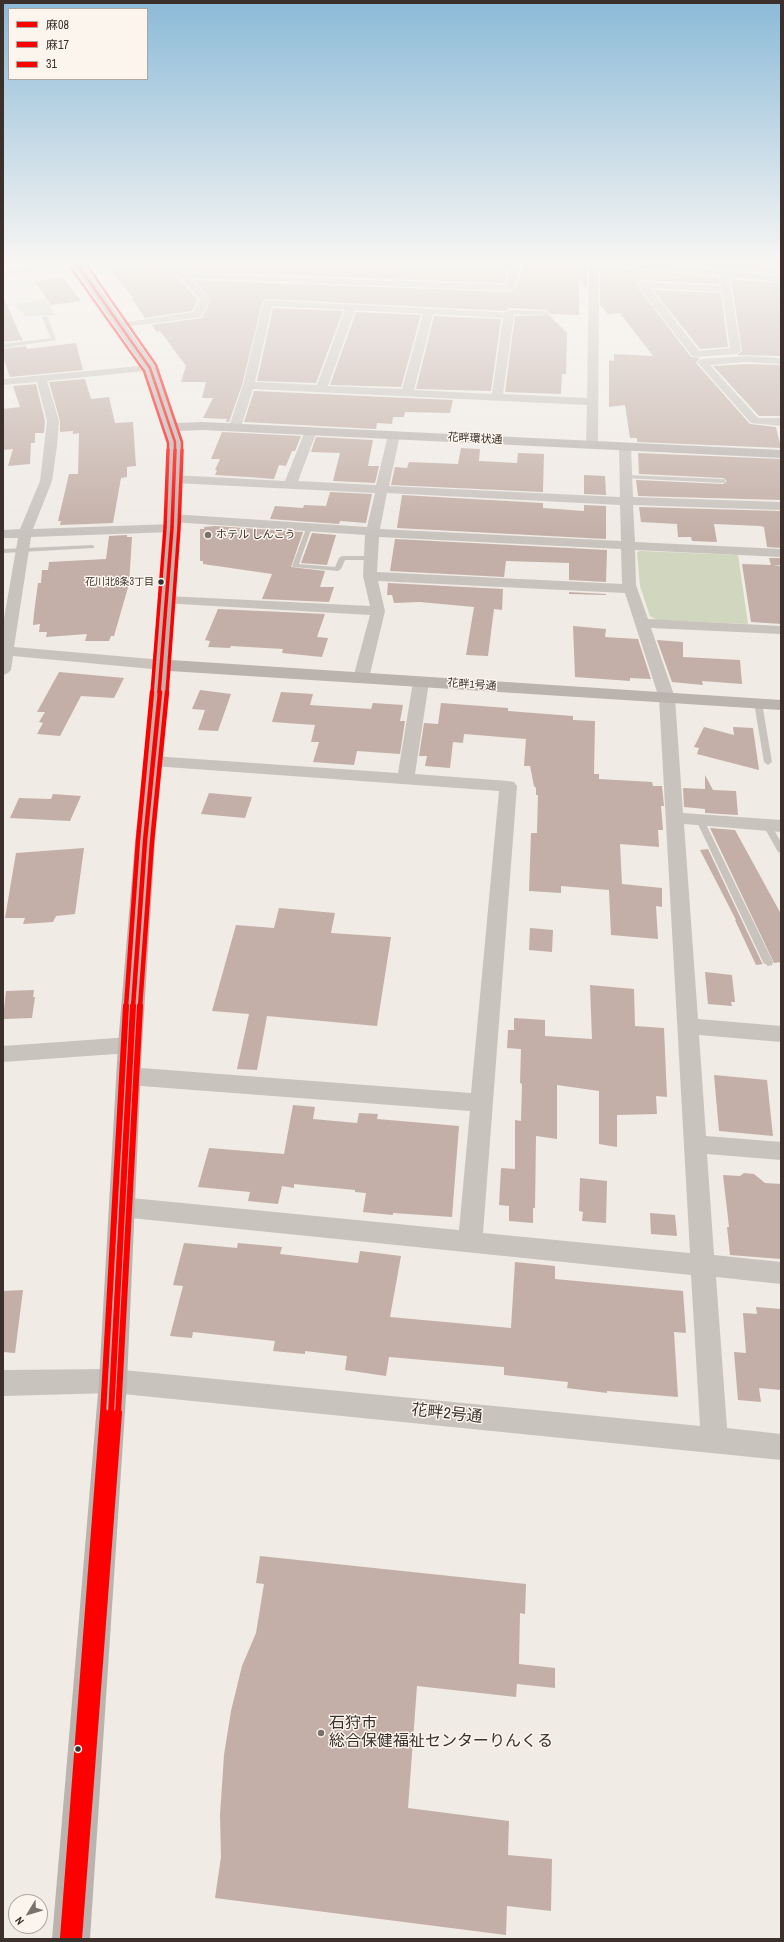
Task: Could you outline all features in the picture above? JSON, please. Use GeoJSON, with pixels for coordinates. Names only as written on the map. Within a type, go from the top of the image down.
{"type":"FeatureCollection","features":[{"type":"Feature","properties":{"kind":"main road"},"geometry":{"type":"LineString","coordinates":[[71,1939],[113,1381],[130,1045],[144,848],[163,665],[174,479],[175,442],[150,368],[141,355]]}},
{"type":"Feature","properties":{"kind":"main road","name":"花畔環状通"},"geometry":{"type":"LineString","coordinates":[[170,427],[236,427],[781,454]]}},
{"type":"Feature","properties":{"kind":"main road","name":"花畔1号通"},"geometry":{"type":"LineString","coordinates":[[163,665],[781,705]]}},
{"type":"Feature","properties":{"kind":"street"},"geometry":{"type":"LineString","coordinates":[[236,427],[249,386],[256,355]]}},
{"type":"Feature","properties":{"kind":"street"},"geometry":{"type":"LineString","coordinates":[[321,389],[334,355]]}},
{"type":"Feature","properties":{"kind":"street"},"geometry":{"type":"LineString","coordinates":[[407,393],[418,355]]}},
{"type":"Feature","properties":{"kind":"street"},"geometry":{"type":"LineString","coordinates":[[497,398],[503,355]]}},
{"type":"Feature","properties":{"kind":"street"},"geometry":{"type":"LineString","coordinates":[[592,445],[593,355]]}},
{"type":"Feature","properties":{"kind":"street"},"geometry":{"type":"LineString","coordinates":[[781,361],[746,359],[702,362],[755,421],[781,422]]}},
{"type":"Feature","properties":{"kind":"street"},"geometry":{"type":"LineString","coordinates":[[3,382],[150,368]]}},
{"type":"Feature","properties":{"kind":"street"},"geometry":{"type":"LineString","coordinates":[[3,670],[25,533],[46,481],[51,446],[53,421],[41,378]]}},
{"type":"Feature","properties":{"kind":"street"},"geometry":{"type":"LineString","coordinates":[[249,386],[592,402]]}},
{"type":"Feature","properties":{"kind":"street"},"geometry":{"type":"LineString","coordinates":[[290,485],[311,431]]}},
{"type":"Feature","properties":{"kind":"street"},"geometry":{"type":"LineString","coordinates":[[361,678],[378,611],[370,576],[372,532],[380,490],[394,435]]}},
{"type":"Feature","properties":{"kind":"street"},"geometry":{"type":"LineString","coordinates":[[626,446],[630,589],[667,698],[714,1440]]}},
{"type":"Feature","properties":{"kind":"street"},"geometry":{"type":"LineString","coordinates":[[174,479],[627,501],[781,506]]}},
{"type":"Feature","properties":{"kind":"street"},"geometry":{"type":"LineString","coordinates":[[3,534],[172,523],[309,527],[372,532],[781,553]]}},
{"type":"Feature","properties":{"kind":"street"},"geometry":{"type":"LineString","coordinates":[[370,576],[630,589]]}},
{"type":"Feature","properties":{"kind":"street"},"geometry":{"type":"LineString","coordinates":[[167,600],[378,611]]}},
{"type":"Feature","properties":{"kind":"street"},"geometry":{"type":"LineString","coordinates":[[642,623],[781,630]]}},
{"type":"Feature","properties":{"kind":"street"},"geometry":{"type":"LineString","coordinates":[[7,651],[163,665]]}},
{"type":"Feature","properties":{"kind":"street"},"geometry":{"type":"LineString","coordinates":[[406,779],[421,682]]}},
{"type":"Feature","properties":{"kind":"street"},"geometry":{"type":"LineString","coordinates":[[153,760],[508,786],[470,1242]]}},
{"type":"Feature","properties":{"kind":"street"},"geometry":{"type":"LineString","coordinates":[[675,818],[774,825]]}},
{"type":"Feature","properties":{"kind":"street"},"geometry":{"type":"LineString","coordinates":[[688,1026],[781,1034]]}},
{"type":"Feature","properties":{"kind":"street"},"geometry":{"type":"LineString","coordinates":[[3,1054],[130,1045]]}},
{"type":"Feature","properties":{"kind":"street"},"geometry":{"type":"LineString","coordinates":[[128,1076],[482,1103]]}},
{"type":"Feature","properties":{"kind":"street"},"geometry":{"type":"LineString","coordinates":[[695,1144],[781,1151]]}},
{"type":"Feature","properties":{"kind":"street"},"geometry":{"type":"LineString","coordinates":[[122,1207],[781,1273]]}},
{"type":"Feature","properties":{"kind":"street","name":"花畔2号通"},"geometry":{"type":"LineString","coordinates":[[3,1383],[113,1381],[781,1447]]}},
{"type":"Feature","properties":{"kind":"lane"},"geometry":{"type":"LineString","coordinates":[[626,477],[723,481]]}},
{"type":"Feature","properties":{"kind":"lane"},"geometry":{"type":"LineString","coordinates":[[309,527],[295,566],[338,569],[342,558],[371,558]]}},
{"type":"Feature","properties":{"kind":"lane"},"geometry":{"type":"LineString","coordinates":[[3,551],[92,546]]}},
{"type":"Feature","properties":{"kind":"lane"},"geometry":{"type":"LineString","coordinates":[[758,703],[768,762]]}},
{"type":"Feature","properties":{"kind":"lane"},"geometry":{"type":"LineString","coordinates":[[700,820],[768,962]]}},
{"type":"Feature","properties":{"kind":"lane"},"geometry":{"type":"LineString","coordinates":[[774,825],[781,850]]}},
{"type":"Feature","properties":{"kind":"green space"},"geometry":{"type":"Polygon","coordinates":[[[637,552],[738,555],[748,624],[657,620],[650,616],[640,586],[637,552]]]}},
{"type":"Feature","properties":{"kind":"building"},"geometry":{"type":"Polygon","coordinates":[[[3,355],[79,355],[83,370],[10,377],[3,355]]]}},
{"type":"Feature","properties":{"kind":"building"},"geometry":{"type":"Polygon","coordinates":[[[178,355],[249,355],[242,385],[229,422],[226,422],[227,419],[203,418],[213,398],[202,398],[206,382],[181,382],[186,366],[178,355]]]}},
{"type":"Feature","properties":{"kind":"building"},"geometry":{"type":"Polygon","coordinates":[[[263,355],[327,355],[316,383],[257,381],[263,355]]]}},
{"type":"Feature","properties":{"kind":"building"},"geometry":{"type":"Polygon","coordinates":[[[341,355],[410,355],[401,387],[330,385],[341,355]]]}},
{"type":"Feature","properties":{"kind":"building"},"geometry":{"type":"Polygon","coordinates":[[[424,355],[496,355],[491,391],[416,389],[424,355]]]}},
{"type":"Feature","properties":{"kind":"building"},"geometry":{"type":"Polygon","coordinates":[[[510,355],[566,355],[566,374],[562,374],[561,394],[505,392],[510,355]]]}},
{"type":"Feature","properties":{"kind":"building"},"geometry":{"type":"Polygon","coordinates":[[[614,355],[653,356],[652,355],[689,355],[691,357],[700,358],[696,363],[750,424],[776,427],[781,448],[637,442],[637,438],[630,438],[625,405],[609,407],[609,360],[614,361],[614,355]]]}},
{"type":"Feature","properties":{"kind":"building"},"geometry":{"type":"Polygon","coordinates":[[[737,355],[781,355],[781,356],[737,355]]]}},
{"type":"Feature","properties":{"kind":"building"},"geometry":{"type":"Polygon","coordinates":[[[746,364],[781,365],[781,416],[759,416],[713,366],[746,364]]]}},
{"type":"Feature","properties":{"kind":"building"},"geometry":{"type":"Polygon","coordinates":[[[85,379],[91,399],[109,397],[115,423],[133,422],[136,466],[127,467],[127,477],[121,478],[113,523],[60,525],[61,521],[58,521],[69,474],[78,474],[79,433],[73,434],[73,431],[60,432],[60,421],[49,382],[85,379]]]}},
{"type":"Feature","properties":{"kind":"building"},"geometry":{"type":"Polygon","coordinates":[[[36,384],[45,421],[44,433],[35,433],[35,443],[31,443],[30,464],[8,466],[13,449],[3,450],[3,409],[20,407],[13,386],[36,384]]]}},
{"type":"Feature","properties":{"kind":"building"},"geometry":{"type":"Polygon","coordinates":[[[254,391],[453,400],[450,413],[405,412],[404,417],[393,417],[392,424],[377,423],[376,429],[244,422],[254,391]]]}},
{"type":"Feature","properties":{"kind":"building"},"geometry":{"type":"Polygon","coordinates":[[[222,432],[301,436],[295,451],[292,451],[286,466],[279,465],[274,479],[215,475],[217,470],[215,470],[220,459],[211,459],[222,432]]]}},
{"type":"Feature","properties":{"kind":"building"},"geometry":{"type":"Polygon","coordinates":[[[316,437],[373,440],[368,466],[379,466],[375,483],[333,481],[340,453],[311,452],[316,437]]]}},
{"type":"Feature","properties":{"kind":"building"},"geometry":{"type":"Polygon","coordinates":[[[461,448],[480,449],[479,461],[517,463],[518,453],[544,454],[543,492],[391,485],[395,467],[407,468],[409,462],[458,464],[461,448]]]}},
{"type":"Feature","properties":{"kind":"building"},"geometry":{"type":"Polygon","coordinates":[[[638,453],[781,459],[781,500],[638,496],[636,480],[723,484],[727,481],[723,478],[639,474],[638,453]]]}},
{"type":"Feature","properties":{"kind":"building"},"geometry":{"type":"Polygon","coordinates":[[[584,475],[605,476],[606,495],[584,494],[584,475]]]}},
{"type":"Feature","properties":{"kind":"building"},"geometry":{"type":"Polygon","coordinates":[[[330,492],[372,494],[366,523],[340,521],[339,524],[270,519],[275,506],[303,508],[304,505],[326,506],[330,492]]]}},
{"type":"Feature","properties":{"kind":"building"},"geometry":{"type":"Polygon","coordinates":[[[402,495],[543,503],[543,508],[584,511],[584,505],[606,506],[606,539],[397,528],[402,495]]]}},
{"type":"Feature","properties":{"kind":"building"},"geometry":{"type":"Polygon","coordinates":[[[639,507],[781,511],[781,548],[767,547],[764,527],[760,526],[714,524],[717,542],[692,541],[691,537],[678,537],[677,524],[641,522],[639,507]]]}},
{"type":"Feature","properties":{"kind":"building"},"geometry":{"type":"Polygon","coordinates":[[[215,526],[303,532],[291,567],[325,571],[320,587],[334,587],[329,602],[262,599],[272,574],[203,564],[203,561],[200,561],[200,529],[215,526]]]}},
{"type":"Feature","properties":{"kind":"building"},"geometry":{"type":"Polygon","coordinates":[[[312,533],[336,535],[327,565],[301,563],[312,533]]]}},
{"type":"Feature","properties":{"kind":"building"},"geometry":{"type":"Polygon","coordinates":[[[127,535],[127,537],[132,537],[129,584],[114,636],[111,636],[109,641],[85,641],[87,634],[46,637],[47,632],[39,632],[40,624],[33,625],[38,583],[41,583],[42,570],[48,570],[49,562],[106,559],[109,536],[127,535]]]}},
{"type":"Feature","properties":{"kind":"building"},"geometry":{"type":"Polygon","coordinates":[[[395,539],[607,550],[606,582],[569,580],[569,563],[506,561],[504,577],[390,571],[395,539]]]}},
{"type":"Feature","properties":{"kind":"building"},"geometry":{"type":"Polygon","coordinates":[[[769,558],[781,558],[781,565],[773,566],[781,566],[781,624],[751,622],[742,564],[771,565],[769,558]]]}},
{"type":"Feature","properties":{"kind":"building"},"geometry":{"type":"Polygon","coordinates":[[[388,583],[503,589],[502,610],[494,609],[488,656],[466,655],[474,607],[420,602],[394,603],[392,595],[387,595],[388,583]]]}},
{"type":"Feature","properties":{"kind":"building"},"geometry":{"type":"Polygon","coordinates":[[[569,592],[606,594],[606,595],[569,594],[569,592]]]}},
{"type":"Feature","properties":{"kind":"building"},"geometry":{"type":"Polygon","coordinates":[[[218,609],[325,614],[317,637],[328,638],[322,657],[282,653],[283,649],[231,646],[230,648],[208,647],[210,641],[205,640],[218,609]]]}},
{"type":"Feature","properties":{"kind":"building"},"geometry":{"type":"Polygon","coordinates":[[[573,626],[606,629],[605,637],[638,639],[651,679],[630,678],[630,681],[575,677],[573,626]]]}},
{"type":"Feature","properties":{"kind":"building"},"geometry":{"type":"Polygon","coordinates":[[[657,640],[683,642],[683,657],[740,660],[742,684],[702,681],[703,685],[672,682],[657,640]]]}},
{"type":"Feature","properties":{"kind":"building"},"geometry":{"type":"Polygon","coordinates":[[[59,672],[124,678],[114,698],[81,696],[60,736],[37,734],[43,723],[39,722],[45,712],[37,712],[59,672]]]}},
{"type":"Feature","properties":{"kind":"building"},"geometry":{"type":"Polygon","coordinates":[[[200,690],[231,694],[218,731],[198,730],[205,710],[192,709],[200,690]]]}},
{"type":"Feature","properties":{"kind":"building"},"geometry":{"type":"Polygon","coordinates":[[[281,692],[313,694],[310,705],[371,709],[373,703],[403,705],[400,721],[405,721],[400,754],[357,751],[354,765],[313,762],[319,742],[311,742],[315,725],[272,722],[281,692]]]}},
{"type":"Feature","properties":{"kind":"building"},"geometry":{"type":"Polygon","coordinates":[[[441,703],[508,708],[508,711],[573,716],[573,720],[595,721],[594,774],[599,774],[599,779],[652,782],[653,786],[662,786],[664,806],[661,806],[663,830],[658,830],[659,847],[620,844],[622,884],[662,888],[662,907],[656,906],[658,939],[611,935],[609,890],[561,886],[561,893],[529,891],[531,833],[537,833],[538,795],[536,795],[536,788],[534,786],[530,766],[524,766],[526,739],[464,734],[463,743],[453,742],[450,768],[425,766],[427,756],[419,756],[424,723],[438,724],[441,703]]]}},
{"type":"Feature","properties":{"kind":"building"},"geometry":{"type":"Polygon","coordinates":[[[704,727],[734,735],[733,727],[753,728],[759,770],[697,754],[699,748],[694,747],[704,727]]]}},
{"type":"Feature","properties":{"kind":"building"},"geometry":{"type":"Polygon","coordinates":[[[705,775],[713,790],[736,791],[738,815],[705,813],[705,809],[684,807],[683,788],[705,789],[705,775]]]}},
{"type":"Feature","properties":{"kind":"building"},"geometry":{"type":"Polygon","coordinates":[[[209,793],[252,797],[245,818],[201,814],[209,793]]]}},
{"type":"Feature","properties":{"kind":"building"},"geometry":{"type":"Polygon","coordinates":[[[53,794],[81,796],[70,821],[10,818],[19,798],[51,799],[53,794]]]}},
{"type":"Feature","properties":{"kind":"building"},"geometry":{"type":"Polygon","coordinates":[[[710,828],[735,830],[781,914],[781,962],[774,963],[710,828]]]}},
{"type":"Feature","properties":{"kind":"building"},"geometry":{"type":"Polygon","coordinates":[[[84,848],[75,914],[56,916],[53,922],[23,924],[25,918],[5,918],[16,853],[84,848]]]}},
{"type":"Feature","properties":{"kind":"building"},"geometry":{"type":"Polygon","coordinates":[[[708,849],[763,964],[756,965],[736,920],[700,850],[708,849]]]}},
{"type":"Feature","properties":{"kind":"building"},"geometry":{"type":"Polygon","coordinates":[[[279,908],[335,913],[331,933],[391,937],[377,1026],[267,1016],[257,1070],[237,1069],[249,1014],[212,1011],[236,925],[274,928],[279,908]]]}},
{"type":"Feature","properties":{"kind":"building"},"geometry":{"type":"Polygon","coordinates":[[[530,928],[553,930],[552,952],[529,950],[530,928]]]}},
{"type":"Feature","properties":{"kind":"building"},"geometry":{"type":"Polygon","coordinates":[[[705,972],[732,975],[735,1002],[731,1002],[732,1006],[708,1004],[705,972]]]}},
{"type":"Feature","properties":{"kind":"building"},"geometry":{"type":"Polygon","coordinates":[[[590,985],[634,989],[635,1026],[664,1028],[667,1097],[656,1096],[657,1114],[617,1115],[617,1147],[599,1144],[599,1091],[557,1085],[557,1139],[536,1136],[535,1208],[533,1208],[533,1223],[509,1221],[509,1206],[499,1205],[501,1168],[515,1169],[515,1120],[521,1121],[522,1084],[520,1083],[521,1049],[507,1048],[508,1030],[514,1030],[514,1018],[545,1020],[545,1036],[592,1039],[590,985]]]}},
{"type":"Feature","properties":{"kind":"building"},"geometry":{"type":"Polygon","coordinates":[[[34,990],[33,997],[35,997],[32,1018],[3,1019],[6,991],[34,990]]]}},
{"type":"Feature","properties":{"kind":"building"},"geometry":{"type":"Polygon","coordinates":[[[714,1075],[767,1080],[773,1136],[719,1131],[714,1075]]]}},
{"type":"Feature","properties":{"kind":"building"},"geometry":{"type":"Polygon","coordinates":[[[293,1105],[315,1107],[313,1119],[357,1123],[359,1113],[378,1114],[377,1119],[459,1126],[452,1217],[393,1213],[393,1215],[363,1212],[366,1193],[355,1192],[355,1190],[294,1184],[294,1188],[282,1186],[278,1204],[248,1201],[250,1192],[198,1187],[209,1148],[284,1154],[293,1105]]]}},
{"type":"Feature","properties":{"kind":"building"},"geometry":{"type":"Polygon","coordinates":[[[744,1173],[754,1174],[765,1183],[781,1184],[781,1259],[730,1255],[727,1227],[729,1227],[723,1175],[740,1176],[744,1173]]]}},
{"type":"Feature","properties":{"kind":"building"},"geometry":{"type":"Polygon","coordinates":[[[580,1178],[607,1181],[606,1223],[582,1221],[583,1212],[579,1211],[580,1178]]]}},
{"type":"Feature","properties":{"kind":"building"},"geometry":{"type":"Polygon","coordinates":[[[650,1213],[675,1215],[677,1236],[651,1234],[650,1213]]]}},
{"type":"Feature","properties":{"kind":"building"},"geometry":{"type":"Polygon","coordinates":[[[184,1243],[237,1248],[238,1243],[282,1247],[280,1254],[358,1263],[360,1251],[401,1256],[390,1317],[511,1328],[515,1262],[555,1266],[555,1279],[683,1291],[686,1333],[674,1332],[678,1397],[607,1391],[607,1393],[567,1388],[568,1382],[504,1375],[504,1367],[389,1357],[386,1376],[345,1370],[347,1356],[305,1351],[305,1354],[273,1351],[275,1341],[193,1332],[192,1338],[170,1336],[183,1286],[173,1285],[184,1243]]]}},
{"type":"Feature","properties":{"kind":"building"},"geometry":{"type":"Polygon","coordinates":[[[23,1290],[15,1353],[3,1352],[3,1291],[23,1290]]]}},
{"type":"Feature","properties":{"kind":"building"},"geometry":{"type":"Polygon","coordinates":[[[756,1307],[781,1309],[781,1390],[759,1388],[761,1402],[738,1400],[734,1352],[746,1353],[743,1313],[757,1314],[756,1307]]]}},
{"type":"Feature","properties":{"kind":"building","name":"石狩市 総合保健福祉センターりんくる"},"geometry":{"type":"Polygon","coordinates":[[[260,1556],[526,1584],[525,1614],[520,1613],[519,1664],[555,1668],[555,1688],[517,1684],[516,1697],[417,1686],[408,1808],[509,1821],[508,1855],[552,1859],[551,1911],[507,1906],[506,1935],[215,1898],[221,1857],[220,1815],[224,1755],[231,1711],[242,1666],[256,1633],[264,1584],[256,1583],[260,1556]]]}},
{"type":"Feature","properties":{"kind":"transit line","name":"31"},"geometry":{"type":"LineString","coordinates":[[64,1938],[106,1381],[123,1044],[138,840],[157,646],[165,528],[168,443],[144,371],[132,355]]}},
{"type":"Feature","properties":{"kind":"transit line","name":"麻08"},"geometry":{"type":"LineString","coordinates":[[71,1939],[113,1381],[130,1045],[145,841],[164,647],[172,528],[175,442],[150,368],[141,355]]}},
{"type":"Feature","properties":{"kind":"transit line","name":"麻17"},"geometry":{"type":"LineString","coordinates":[[78,1939],[120,1382],[137,1045],[152,842],[171,647],[179,528],[182,442],[156,365],[149,355]]}},
{"type":"Feature","properties":{"kind":"place","name":"ホテル しんこう"},"geometry":{"type":"Point","coordinates":[208,535]}},
{"type":"Feature","properties":{"kind":"place","name":"花川北6条3丁目"},"geometry":{"type":"Point","coordinates":[161,582]}},
{"type":"Feature","properties":{"kind":"place","name":"石狩市 総合保健福祉センターりんくる"},"geometry":{"type":"Point","coordinates":[321,1733]}}]}
